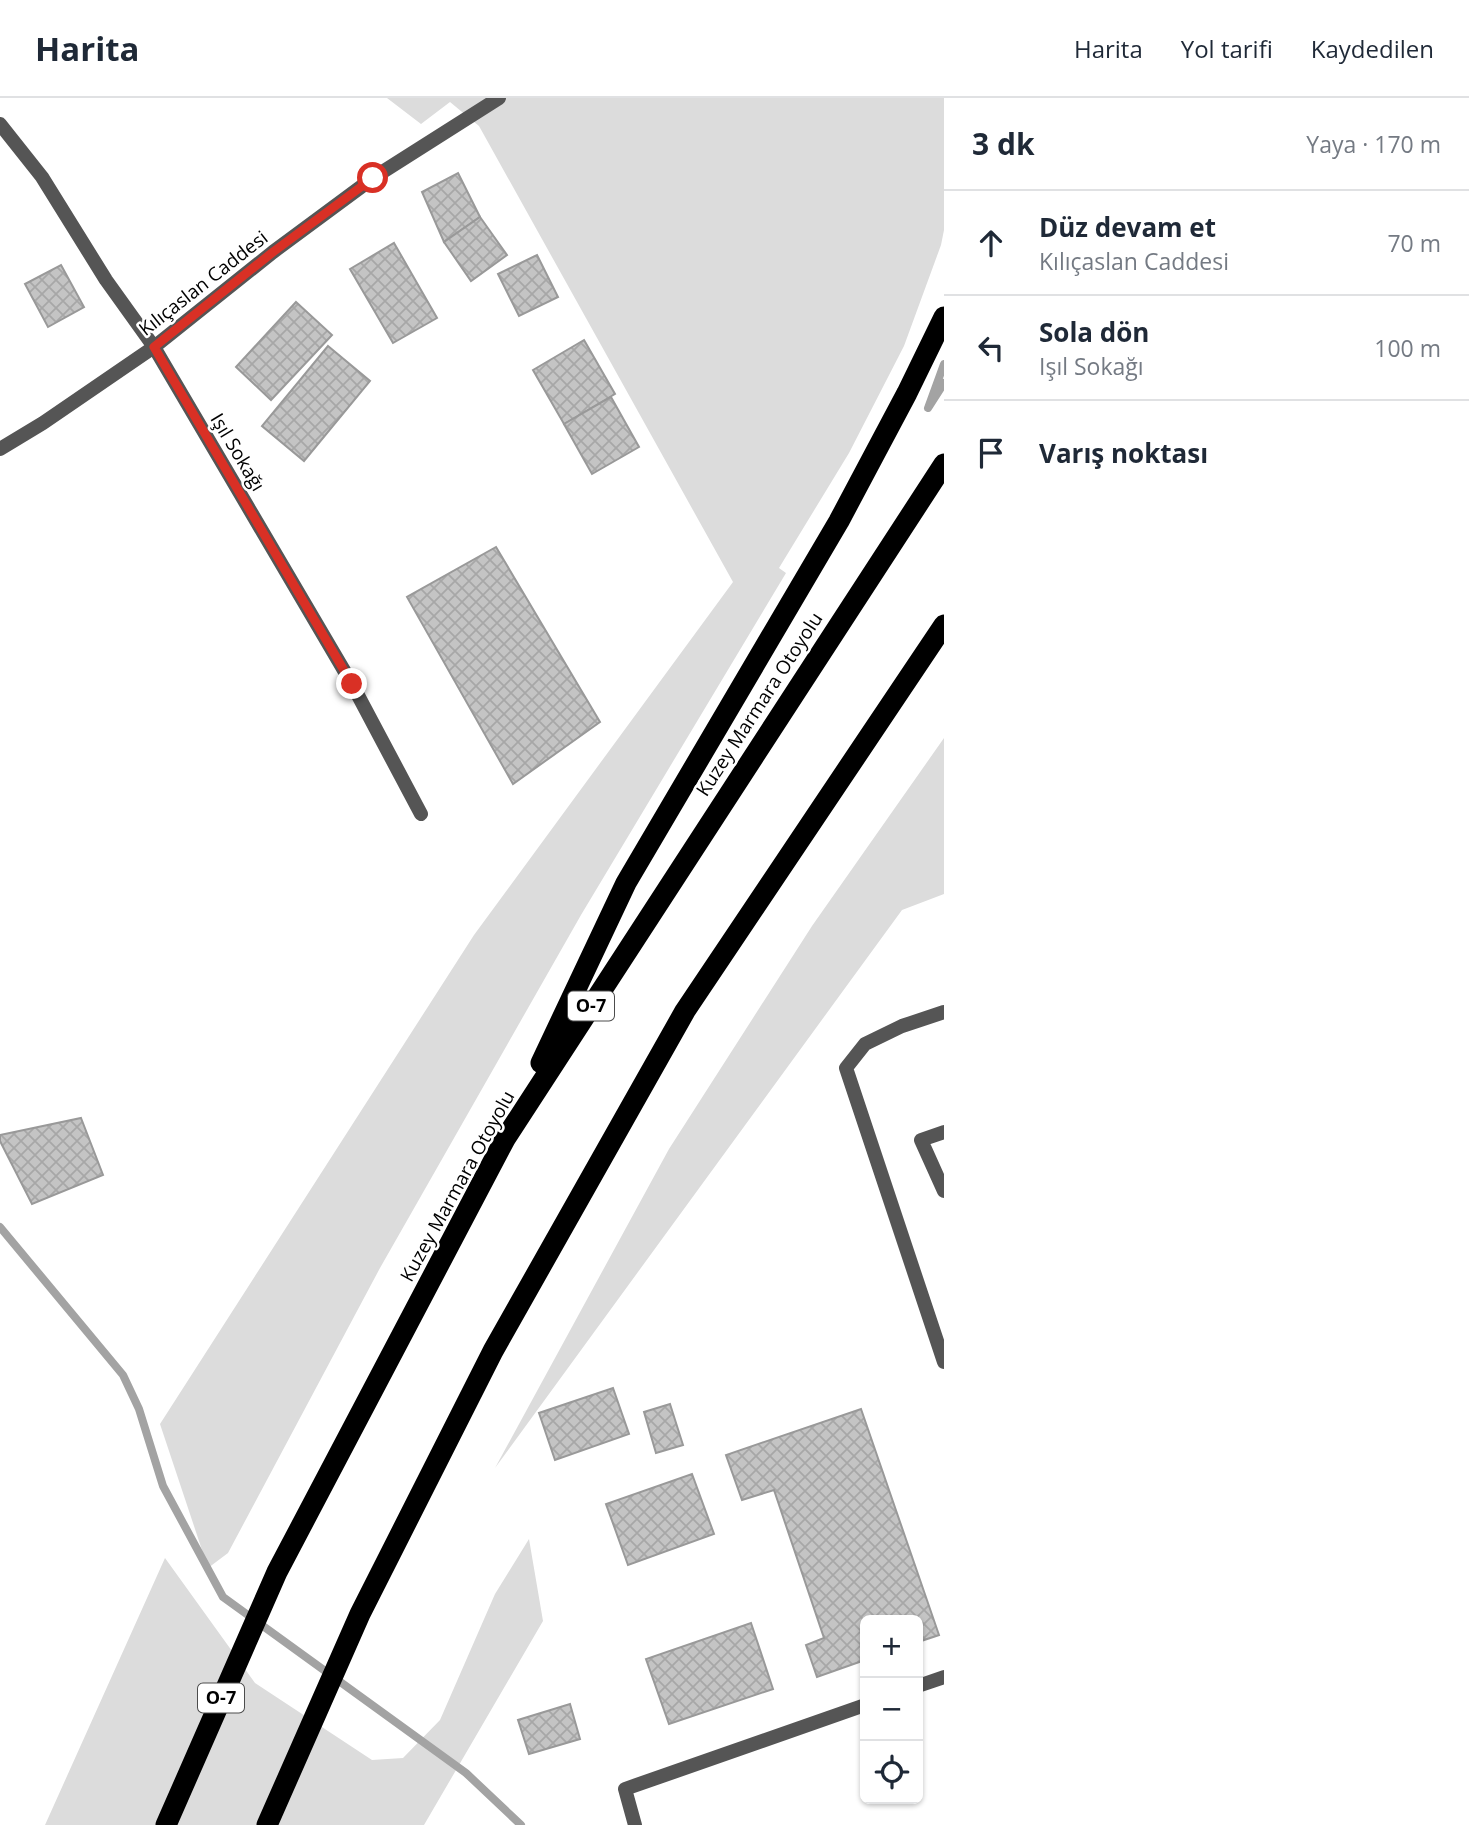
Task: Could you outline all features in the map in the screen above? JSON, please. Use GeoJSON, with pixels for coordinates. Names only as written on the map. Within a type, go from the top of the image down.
{"type":"FeatureCollection","features":[{"type":"Feature","properties":{"kind":"highway"},"geometry":{"type":"LineString","coordinates":[[505,1139],[626,883],[839,521],[944,317]]}},
{"type":"Feature","properties":{"kind":"highway","name":"Kuzey Marmara Otoyolu"},"geometry":{"type":"LineString","coordinates":[[166,1825],[277,1572],[505,1139],[944,464]]}},
{"type":"Feature","properties":{"kind":"highway"},"geometry":{"type":"LineString","coordinates":[[267,1825],[360,1614],[494,1351],[685,1011],[944,625]]}},
{"type":"Feature","properties":{"kind":"street","name":"Kılıçaslan Caddesi"},"geometry":{"type":"LineString","coordinates":[[0,449],[154,347],[273,252],[373,178],[499,98]]}},
{"type":"Feature","properties":{"kind":"street","name":"Işıl Sokağı"},"geometry":{"type":"LineString","coordinates":[[0,124],[41,177],[106,279],[154,347],[352,684],[421,814]]}},
{"type":"Feature","properties":{"kind":"street"},"geometry":{"type":"LineString","coordinates":[[944,1013],[902,1026],[865,1044],[846,1068],[944,1362]]}},
{"type":"Feature","properties":{"kind":"street"},"geometry":{"type":"LineString","coordinates":[[944,1132],[922,1140],[944,1191]]}},
{"type":"Feature","properties":{"kind":"street"},"geometry":{"type":"LineString","coordinates":[[923,1684],[944,1677]]}},
{"type":"Feature","properties":{"kind":"street"},"geometry":{"type":"LineString","coordinates":[[635,1825],[625,1789],[860,1707]]}},
{"type":"Feature","properties":{"kind":"shaded area"},"geometry":{"type":"Polygon","coordinates":[[[387,98],[944,98],[944,230],[904,346],[849,453],[779,568],[786,573],[581,915],[380,1268],[228,1553],[208,1568],[160,1424],[474,935],[733,582],[479,126],[450,102],[421,124],[387,98]]]}},
{"type":"Feature","properties":{"kind":"shaded area"},"geometry":{"type":"Polygon","coordinates":[[[944,738],[944,894],[902,910],[495,1468],[669,1149],[812,926],[944,738]]]}},
{"type":"Feature","properties":{"kind":"shaded area"},"geometry":{"type":"Polygon","coordinates":[[[529,1539],[543,1621],[424,1825],[45,1825],[165,1558],[255,1683],[372,1760],[403,1758],[440,1720],[495,1594],[529,1539]]]}},
{"type":"Feature","properties":{"kind":"building"},"geometry":{"type":"Polygon","coordinates":[[[458,173],[480,217],[444,242],[422,192],[458,173]]]}},
{"type":"Feature","properties":{"kind":"building"},"geometry":{"type":"Polygon","coordinates":[[[480,217],[507,255],[471,281],[444,242],[480,217]]]}},
{"type":"Feature","properties":{"kind":"building"},"geometry":{"type":"Polygon","coordinates":[[[394,243],[437,318],[393,343],[350,269],[394,243]]]}},
{"type":"Feature","properties":{"kind":"building"},"geometry":{"type":"Polygon","coordinates":[[[537,255],[558,297],[519,316],[498,274],[537,255]]]}},
{"type":"Feature","properties":{"kind":"building"},"geometry":{"type":"Polygon","coordinates":[[[61,265],[84,307],[48,327],[25,284],[61,265]]]}},
{"type":"Feature","properties":{"kind":"building"},"geometry":{"type":"Polygon","coordinates":[[[296,302],[332,335],[271,400],[236,367],[296,302]]]}},
{"type":"Feature","properties":{"kind":"building"},"geometry":{"type":"Polygon","coordinates":[[[584,340],[615,394],[564,424],[533,370],[584,340]]]}},
{"type":"Feature","properties":{"kind":"building"},"geometry":{"type":"Polygon","coordinates":[[[328,346],[370,381],[304,461],[262,426],[328,346]]]}},
{"type":"Feature","properties":{"kind":"building"},"geometry":{"type":"Polygon","coordinates":[[[611,397],[639,447],[592,474],[564,424],[611,397]]]}},
{"type":"Feature","properties":{"kind":"building"},"geometry":{"type":"Polygon","coordinates":[[[496,547],[600,722],[513,784],[407,597],[496,547]]]}},
{"type":"Feature","properties":{"kind":"building"},"geometry":{"type":"Polygon","coordinates":[[[81,1118],[103,1175],[32,1204],[0,1141],[0,1135],[81,1118]]]}},
{"type":"Feature","properties":{"kind":"building"},"geometry":{"type":"Polygon","coordinates":[[[613,1388],[629,1434],[555,1460],[539,1413],[613,1388]]]}},
{"type":"Feature","properties":{"kind":"building"},"geometry":{"type":"Polygon","coordinates":[[[670,1404],[683,1445],[656,1453],[644,1412],[670,1404]]]}},
{"type":"Feature","properties":{"kind":"building"},"geometry":{"type":"Polygon","coordinates":[[[861,1409],[939,1635],[923,1640],[923,1615],[860,1615],[860,1662],[817,1677],[806,1645],[824,1638],[774,1490],[742,1500],[726,1455],[861,1409]]]}},
{"type":"Feature","properties":{"kind":"building"},"geometry":{"type":"Polygon","coordinates":[[[692,1474],[714,1534],[628,1565],[606,1504],[692,1474]]]}},
{"type":"Feature","properties":{"kind":"building"},"geometry":{"type":"Polygon","coordinates":[[[751,1623],[773,1689],[669,1724],[646,1659],[751,1623]]]}},
{"type":"Feature","properties":{"kind":"building"},"geometry":{"type":"Polygon","coordinates":[[[570,1704],[580,1739],[529,1754],[518,1720],[570,1704]]]}},
{"type":"Feature","properties":{"kind":"waterway"},"geometry":{"type":"LineString","coordinates":[[944,364],[928,408],[944,383]]}},
{"type":"Feature","properties":{"kind":"waterway"},"geometry":{"type":"LineString","coordinates":[[0,1227],[123,1375],[139,1409],[163,1486],[223,1597],[466,1773],[521,1825]]}},
{"type":"Feature","properties":{"kind":"route"},"geometry":{"type":"LineString","coordinates":[[352,684],[154,347],[273,252],[373,178]]}}]}
